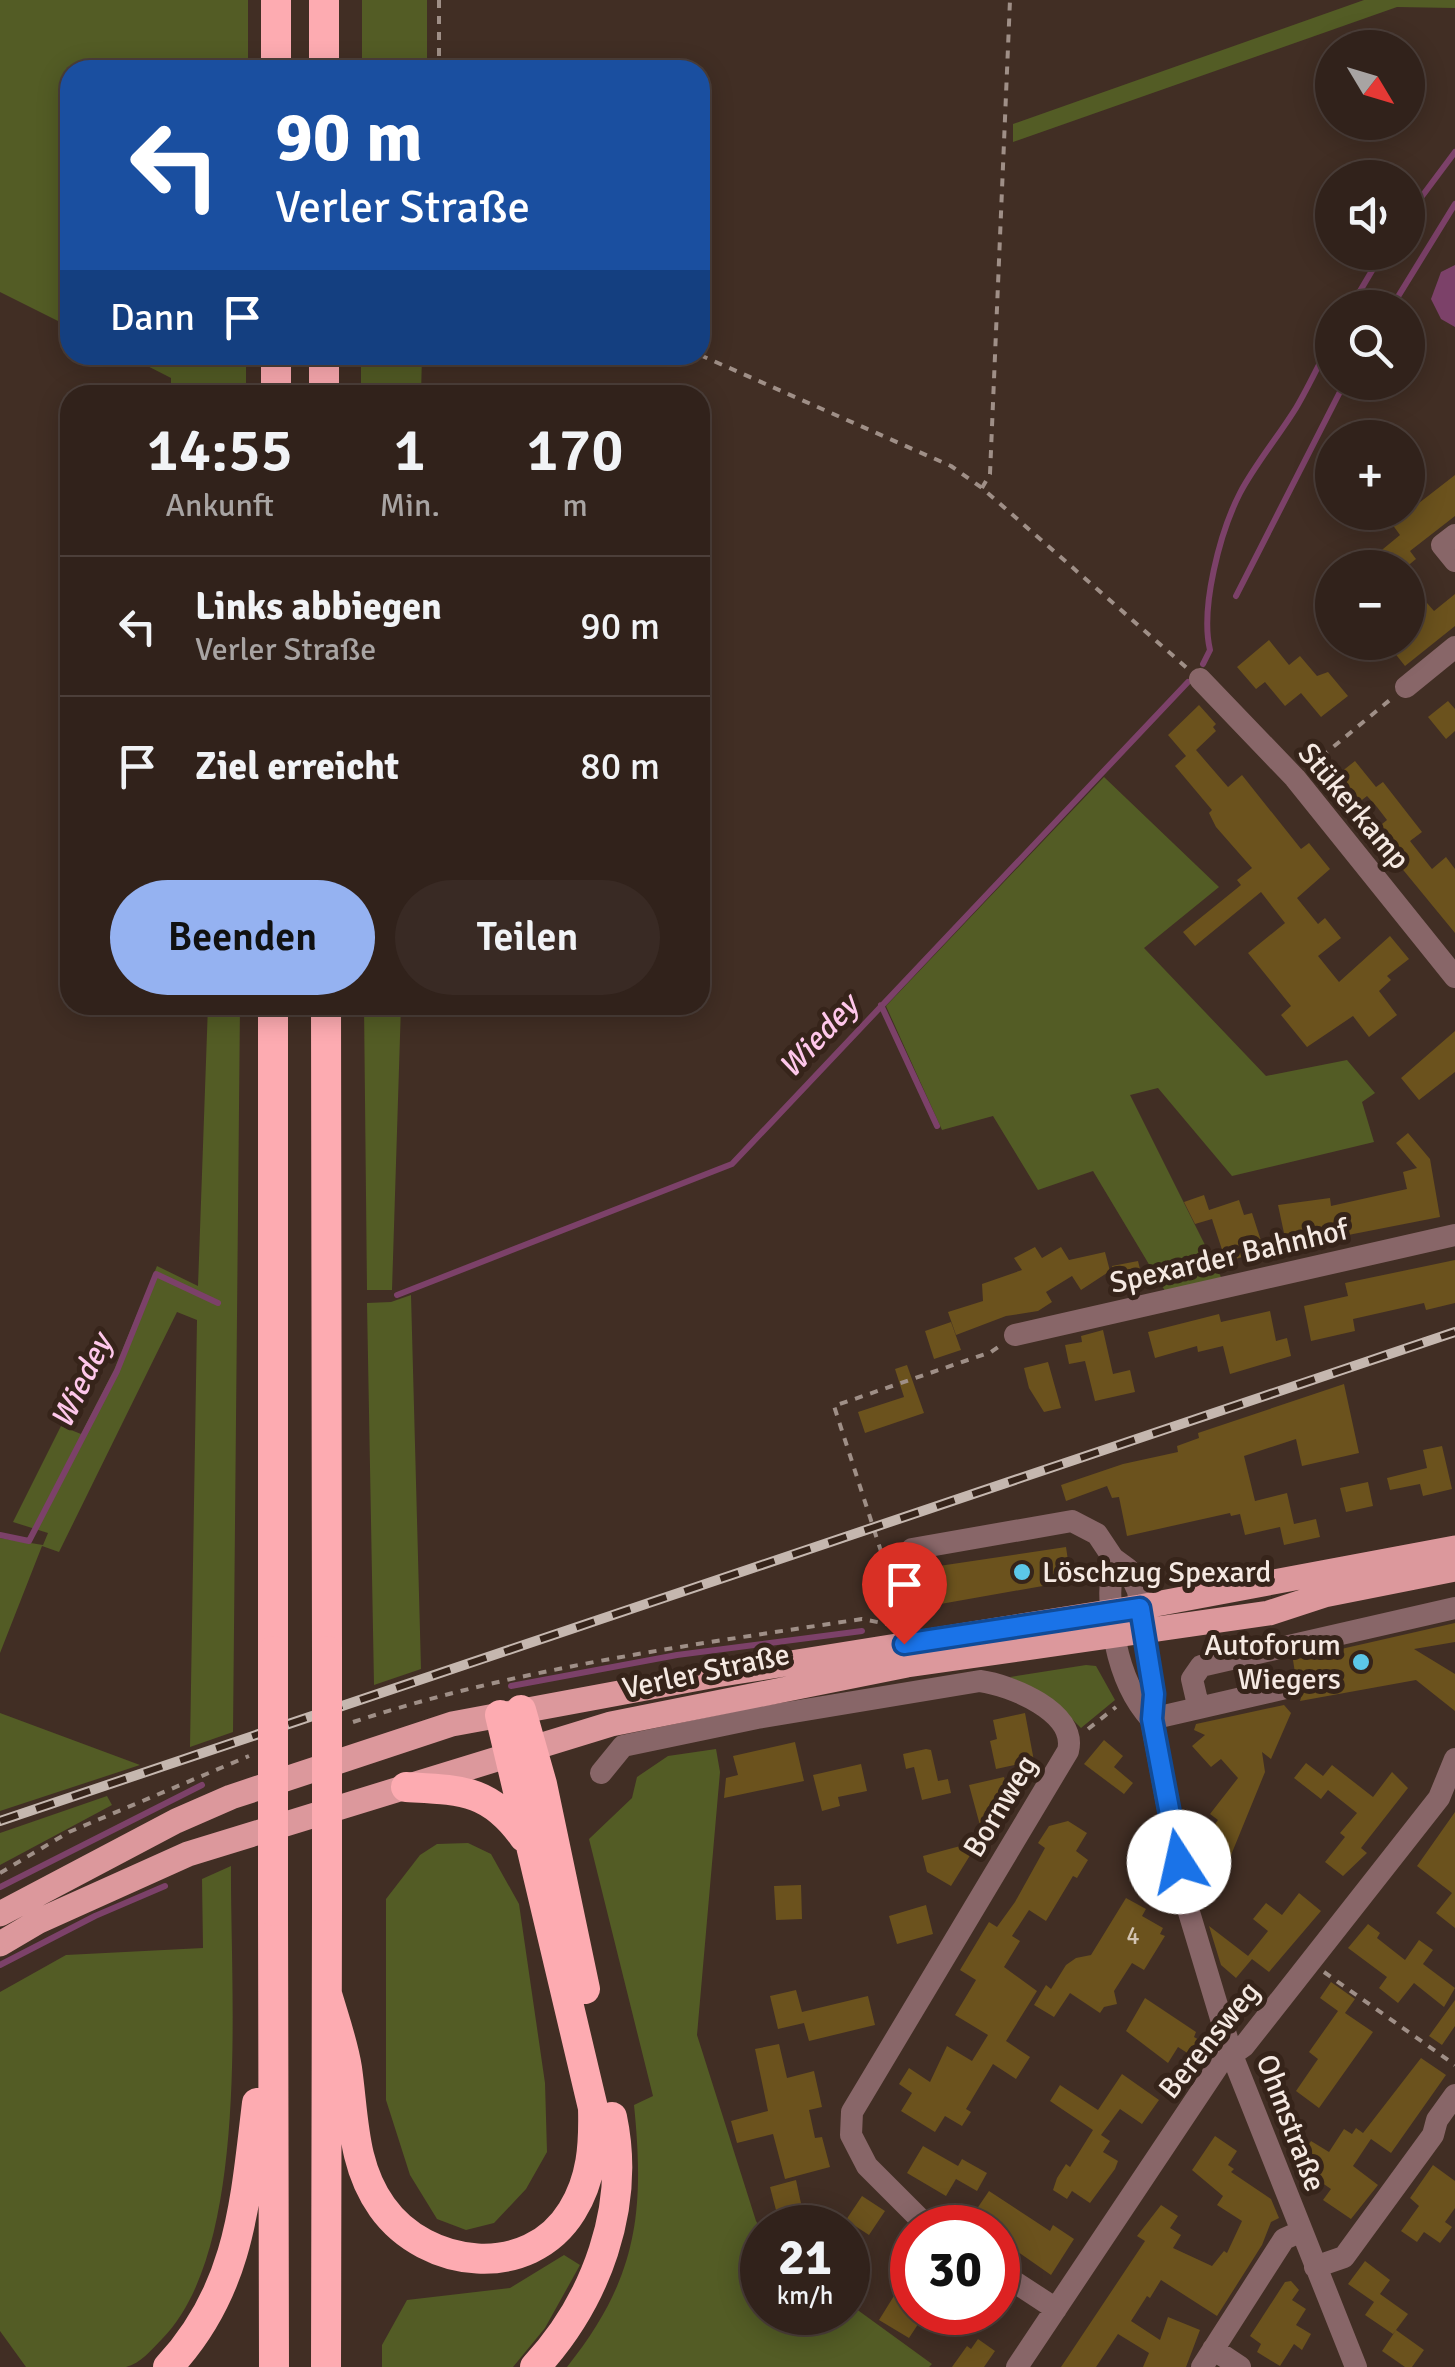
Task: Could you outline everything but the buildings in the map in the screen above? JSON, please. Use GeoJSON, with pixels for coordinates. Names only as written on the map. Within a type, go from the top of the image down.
{"type":"FeatureCollection","features":[{"type":"Feature","properties":{"kind":"highway"},"geometry":{"type":"LineString","coordinates":[[276,0],[276,60]]}},
{"type":"Feature","properties":{"kind":"highway"},"geometry":{"type":"LineString","coordinates":[[324,0],[324,60]]}},
{"type":"Feature","properties":{"kind":"highway"},"geometry":{"type":"LineString","coordinates":[[273,1015],[274,2367]]}},
{"type":"Feature","properties":{"kind":"highway"},"geometry":{"type":"LineString","coordinates":[[326,1015],[326,2367]]}},
{"type":"Feature","properties":{"kind":"highway"},"geometry":{"type":"LineString","coordinates":[[510,1712],[614,2126],[616,2188],[610,2232],[580,2306],[535,2367]]}},
{"type":"Feature","properties":{"kind":"highway"},"geometry":{"type":"LineString","coordinates":[[327,1994],[347,2065],[353,2138],[366,2177],[382,2207],[398,2224],[426,2246],[465,2259],[511,2256],[552,2233],[571,2214],[585,2186],[594,2150],[592,2108],[528,1843],[520,1750]]}},
{"type":"Feature","properties":{"kind":"highway"},"geometry":{"type":"LineString","coordinates":[[406,1787],[458,1790],[480,1796],[498,1806],[528,1843]]}},
{"type":"Feature","properties":{"kind":"highway"},"geometry":{"type":"LineString","coordinates":[[168,2367],[195,2338],[218,2296],[235,2252],[245,2203],[272,1966]]}},
{"type":"Feature","properties":{"kind":"main road","name":"Verler Straße"},"geometry":{"type":"LineString","coordinates":[[0,1914],[176,1821],[232,1797],[452,1724],[510,1712],[1142,1620],[1455,1548]]}},
{"type":"Feature","properties":{"kind":"main road","name":"Verler Straße"},"geometry":{"type":"LineString","coordinates":[[1142,1620],[1269,1614],[1324,1595],[1455,1569]]}},
{"type":"Feature","properties":{"kind":"main road","name":"Verler Straße"},"geometry":{"type":"LineString","coordinates":[[0,1944],[39,1921],[188,1854],[520,1750],[738,1696],[1114,1624]]}},
{"type":"Feature","properties":{"kind":"street"},"geometry":{"type":"LineString","coordinates":[[1455,535],[1442,545],[1455,561]]}},
{"type":"Feature","properties":{"kind":"street"},"geometry":{"type":"LineString","coordinates":[[1406,687],[1455,647]]}},
{"type":"Feature","properties":{"kind":"street","name":"Stükerkamp"},"geometry":{"type":"LineString","coordinates":[[1200,680],[1296,778],[1455,977]]}},
{"type":"Feature","properties":{"kind":"street","name":"Spexarder Bahnhof"},"geometry":{"type":"LineString","coordinates":[[1015,1335],[1455,1235]]}},
{"type":"Feature","properties":{"kind":"street","name":"Ohmstraße"},"geometry":{"type":"LineString","coordinates":[[912,1549],[1072,1521],[1098,1534],[1113,1558],[1128,1569],[1142,1620],[1154,1694],[1152,1719],[1185,1898],[1232,2055],[1356,2367]]}},
{"type":"Feature","properties":{"kind":"street","name":"Ohmstraße"},"geometry":{"type":"LineString","coordinates":[[1113,1558],[1114,1624],[1133,1699],[1152,1719]]}},
{"type":"Feature","properties":{"kind":"street"},"geometry":{"type":"LineString","coordinates":[[1198,1705],[1192,1679],[1201,1666],[1455,1608]]}},
{"type":"Feature","properties":{"kind":"street","name":"Bornweg"},"geometry":{"type":"LineString","coordinates":[[601,1773],[623,1746],[757,1718],[980,1681],[1005,1684],[1063,1723],[1070,1737],[1063,1760],[852,2112],[850,2136],[867,2166],[906,2205]]}},
{"type":"Feature","properties":{"kind":"street"},"geometry":{"type":"LineString","coordinates":[[1152,1719],[1198,1705],[1290,1687]]}},
{"type":"Feature","properties":{"kind":"street","name":"Berensweg"},"geometry":{"type":"LineString","coordinates":[[1017,2367],[1220,2064],[1244,2046],[1439,1798],[1453,1769]]}},
{"type":"Feature","properties":{"kind":"street"},"geometry":{"type":"LineString","coordinates":[[1315,2266],[1344,2257],[1433,2135],[1436,2120],[1455,2095]]}},
{"type":"Feature","properties":{"kind":"street"},"geometry":{"type":"LineString","coordinates":[[1240,2367],[1208,2358],[1284,2240],[1302,2231]]}},
{"type":"Feature","properties":{"kind":"street"},"geometry":{"type":"LineString","coordinates":[[1020,2286],[1056,2309]]}},
{"type":"Feature","properties":{"kind":"path"},"geometry":{"type":"LineString","coordinates":[[438,0],[439,60]]}},
{"type":"Feature","properties":{"kind":"path"},"geometry":{"type":"LineString","coordinates":[[982,488],[990,474],[1010,0]]}},
{"type":"Feature","properties":{"kind":"path"},"geometry":{"type":"LineString","coordinates":[[710,359],[900,440],[951,466],[982,488],[1200,680]]}},
{"type":"Feature","properties":{"kind":"path"},"geometry":{"type":"LineString","coordinates":[[1296,778],[1406,687]]}},
{"type":"Feature","properties":{"kind":"path"},"geometry":{"type":"LineString","coordinates":[[882,1598],[889,1576],[834,1406],[991,1352],[1015,1335]]}},
{"type":"Feature","properties":{"kind":"path"},"geometry":{"type":"LineString","coordinates":[[1070,1737],[1082,1733],[1121,1704]]}},
{"type":"Feature","properties":{"kind":"path"},"geometry":{"type":"LineString","coordinates":[[1310,1962],[1455,2065]]}},
{"type":"Feature","properties":{"kind":"green space"},"geometry":{"type":"Polygon","coordinates":[[[0,0],[248,0],[248,60],[60,60],[60,322],[0,292],[0,0]]]}},
{"type":"Feature","properties":{"kind":"green space"},"geometry":{"type":"Polygon","coordinates":[[[362,0],[427,0],[427,60],[362,60],[362,0]]]}},
{"type":"Feature","properties":{"kind":"green space"},"geometry":{"type":"Polygon","coordinates":[[[1364,0],[1455,0],[1455,8],[1397,7],[1332,30],[1315,30],[1315,36],[1013,142],[1013,124],[1364,0]]]}},
{"type":"Feature","properties":{"kind":"green space"},"geometry":{"type":"Polygon","coordinates":[[[146,365],[246,365],[246,385],[171,385],[171,378],[146,365]]]}},
{"type":"Feature","properties":{"kind":"green space"},"geometry":{"type":"Polygon","coordinates":[[[361,365],[422,365],[421,385],[361,385],[361,365]]]}},
{"type":"Feature","properties":{"kind":"green space"},"geometry":{"type":"Polygon","coordinates":[[[1104,777],[1219,887],[1144,948],[1266,1076],[1347,1060],[1375,1093],[1362,1102],[1374,1142],[1232,1176],[1158,1088],[1130,1095],[1222,1279],[1165,1291],[1093,1171],[1038,1190],[993,1116],[942,1130],[886,1006],[1104,777]]]}},
{"type":"Feature","properties":{"kind":"green space"},"geometry":{"type":"Polygon","coordinates":[[[208,1015],[240,1015],[233,1732],[190,1747],[197,1320],[177,1312],[59,1552],[42,1546],[0,1653],[0,1538],[43,1545],[48,1533],[13,1522],[61,1426],[81,1434],[114,1370],[157,1266],[198,1286],[208,1015]]]}},
{"type":"Feature","properties":{"kind":"green space"},"geometry":{"type":"Polygon","coordinates":[[[364,1015],[401,1015],[392,1290],[367,1290],[364,1015]]]}},
{"type":"Feature","properties":{"kind":"green space"},"geometry":{"type":"Polygon","coordinates":[[[411,1295],[421,1669],[374,1685],[367,1303],[391,1302],[411,1295]]]}},
{"type":"Feature","properties":{"kind":"green space"},"geometry":{"type":"Polygon","coordinates":[[[1096,1666],[1115,1700],[1081,1728],[1052,1699],[1010,1677],[1096,1666]]]}},
{"type":"Feature","properties":{"kind":"green space"},"geometry":{"type":"Polygon","coordinates":[[[0,1713],[140,1765],[0,1811],[0,1713]]]}},
{"type":"Feature","properties":{"kind":"green space"},"geometry":{"type":"Polygon","coordinates":[[[716,1749],[720,1772],[697,2035],[751,2205],[740,2205],[740,2335],[870,2335],[870,2319],[932,2364],[929,2367],[567,2367],[609,2304],[622,2274],[636,2213],[634,2105],[653,2096],[589,1839],[632,1798],[637,1777],[668,1756],[716,1749]]]}},
{"type":"Feature","properties":{"kind":"green space"},"geometry":{"type":"Polygon","coordinates":[[[107,1796],[112,1805],[0,1865],[0,1833],[107,1796]]]}},
{"type":"Feature","properties":{"kind":"green space"},"geometry":{"type":"Polygon","coordinates":[[[468,1843],[491,1854],[519,1904],[545,2083],[547,2152],[526,2189],[494,2223],[466,2230],[437,2219],[410,2175],[386,2100],[386,1899],[420,1855],[437,1844],[468,1843]]]}},
{"type":"Feature","properties":{"kind":"green space"},"geometry":{"type":"Polygon","coordinates":[[[231,1866],[230,2115],[211,2244],[191,2298],[162,2339],[131,2365],[26,2367],[0,2331],[0,1992],[66,1955],[203,1948],[202,1879],[231,1866]]]}},
{"type":"Feature","properties":{"kind":"green space"},"geometry":{"type":"Polygon","coordinates":[[[564,2255],[580,2265],[545,2328],[513,2367],[382,2367],[382,2345],[407,2300],[510,2288],[564,2255]]]}},
{"type":"Feature","properties":{"kind":"shaded area"},"geometry":{"type":"Polygon","coordinates":[[[1455,265],[1455,327],[1441,319],[1431,299],[1441,272],[1455,265]]]}},
{"type":"Feature","properties":{"kind":"waterway","name":"Wiedey"},"geometry":{"type":"LineString","coordinates":[[1425,192],[1455,152]]}},
{"type":"Feature","properties":{"kind":"waterway"},"geometry":{"type":"LineString","coordinates":[[1402,290],[1455,204]]}},
{"type":"Feature","properties":{"kind":"waterway","name":"Wiedey"},"geometry":{"type":"LineString","coordinates":[[1361,290],[1372,270]]}},
{"type":"Feature","properties":{"kind":"waterway","name":"Wiedey"},"geometry":{"type":"LineString","coordinates":[[1203,664],[1210,650],[1208,613],[1214,570],[1233,509],[1315,372]]}},
{"type":"Feature","properties":{"kind":"waterway"},"geometry":{"type":"LineString","coordinates":[[1236,596],[1336,400]]}},
{"type":"Feature","properties":{"kind":"waterway","name":"Wiedey"},"geometry":{"type":"LineString","coordinates":[[397,1295],[732,1164],[1188,682]]}},
{"type":"Feature","properties":{"kind":"waterway"},"geometry":{"type":"LineString","coordinates":[[881,1005],[937,1126]]}},
{"type":"Feature","properties":{"kind":"waterway","name":"Wiedey"},"geometry":{"type":"LineString","coordinates":[[0,1535],[29,1541],[117,1371],[156,1274],[218,1303]]}},
{"type":"Feature","properties":{"kind":"waterway"},"geometry":{"type":"LineString","coordinates":[[511,1686],[677,1655],[862,1631]]}},
{"type":"Feature","properties":{"kind":"waterway"},"geometry":{"type":"LineString","coordinates":[[0,1887],[202,1785]]}},
{"type":"Feature","properties":{"kind":"waterway"},"geometry":{"type":"LineString","coordinates":[[0,1965],[95,1916],[165,1886]]}},
{"type":"Feature","properties":{"kind":"railway"},"geometry":{"type":"LineString","coordinates":[[0,1821],[1455,1332]]}},
{"type":"Feature","properties":{"kind":"place","name":"Löschzug Spexard"},"geometry":{"type":"Point","coordinates":[1022,1572]}},
{"type":"Feature","properties":{"kind":"place","name":"Autoforum Wiegers"},"geometry":{"type":"Point","coordinates":[1361,1662]}},
{"type":"Feature","properties":{"kind":"route"},"geometry":{"type":"LineString","coordinates":[[904,1644],[1140,1608],[1154,1694],[1152,1719],[1179,1862]]}}]}
